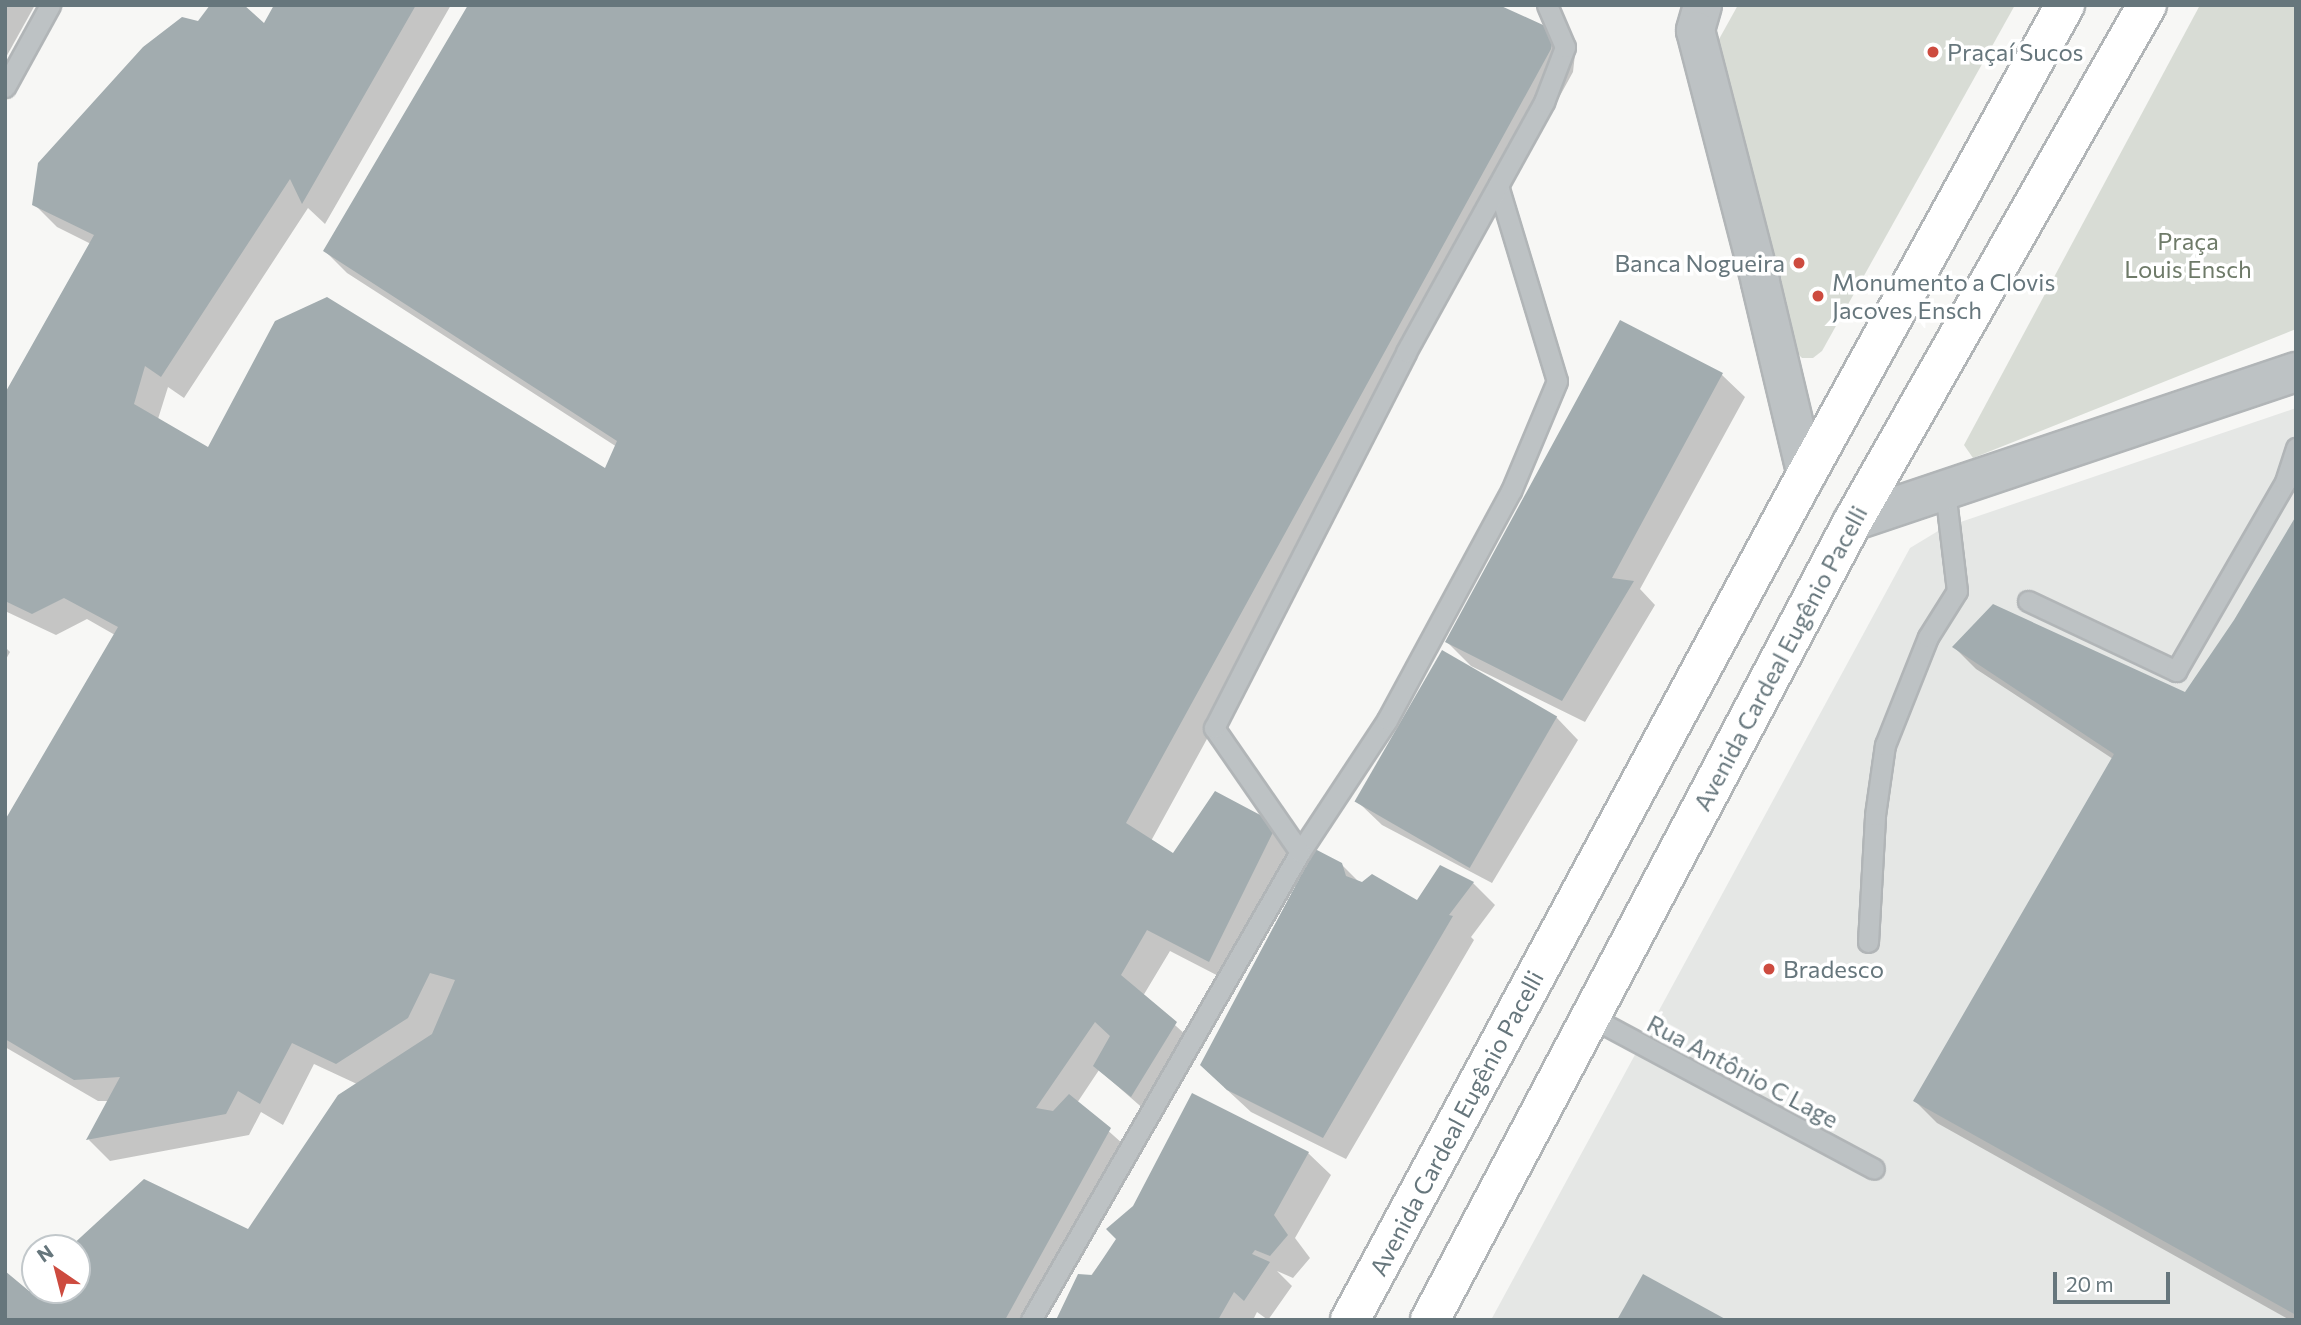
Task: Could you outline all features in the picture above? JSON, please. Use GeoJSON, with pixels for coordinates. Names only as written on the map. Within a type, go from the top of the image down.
{"type":"FeatureCollection","features":[{"type":"Feature","properties":{"kind":"highway","name":"Avenida Cardeal Eugênio Pacelli"},"geometry":{"type":"LineString","coordinates":[[1350,1320],[1806,475],[2065,5]]}},
{"type":"Feature","properties":{"kind":"highway","name":"Avenida Cardeal Eugênio Pacelli"},"geometry":{"type":"LineString","coordinates":[[1430,1320],[1853,521],[2147,5]]}},
{"type":"Feature","properties":{"kind":"street"},"geometry":{"type":"LineString","coordinates":[[1702,5],[1695,30],[1806,475]]}},
{"type":"Feature","properties":{"kind":"street"},"geometry":{"type":"LineString","coordinates":[[1853,521],[2296,372]]}},
{"type":"Feature","properties":{"kind":"lane"},"geometry":{"type":"LineString","coordinates":[[5,87],[50,5]]}},
{"type":"Feature","properties":{"kind":"lane"},"geometry":{"type":"LineString","coordinates":[[1300,852],[1214,728],[1406,352],[1544,102],[1564,47],[1547,5]]}},
{"type":"Feature","properties":{"kind":"lane"},"geometry":{"type":"LineString","coordinates":[[1031,1320],[1300,852],[1387,720],[1510,491],[1557,381],[1498,186]]}},
{"type":"Feature","properties":{"kind":"lane"},"geometry":{"type":"LineString","coordinates":[[2028,601],[2176,671],[2285,482],[2296,447]]}},
{"type":"Feature","properties":{"kind":"lane"},"geometry":{"type":"LineString","coordinates":[[1868,942],[1875,815],[1885,744],[1928,637],[1957,591],[1945,490]]}},
{"type":"Feature","properties":{"kind":"lane","name":"Rua Antônio C Lage"},"geometry":{"type":"LineString","coordinates":[[1589,1016],[1874,1169]]}},
{"type":"Feature","properties":{"kind":"shaded area"},"geometry":{"type":"Polygon","coordinates":[[[2296,408],[2296,1320],[1491,1320],[1910,548],[1943,528],[2296,408]]]}},
{"type":"Feature","properties":{"kind":"green space"},"geometry":{"type":"Polygon","coordinates":[[[1738,5],[2015,5],[1822,351],[1813,358],[1802,358],[1793,349],[1718,41],[1738,5]]]}},
{"type":"Feature","properties":{"kind":"green space","name":"Praça Louis Ensch"},"geometry":{"type":"Polygon","coordinates":[[[2200,5],[2296,5],[2296,329],[1973,458],[1964,445],[2200,5]]]}},
{"type":"Feature","properties":{"kind":"building"},"geometry":{"type":"Polygon","coordinates":[[[210,5],[244,5],[264,23],[274,5],[416,5],[302,204],[290,179],[161,377],[145,366],[134,404],[208,447],[275,321],[327,297],[605,468],[617,441],[323,251],[468,5],[1499,5],[1554,30],[1551,49],[1126,823],[1173,853],[1215,791],[1277,824],[1209,962],[1147,930],[1121,975],[1177,1022],[1131,1097],[1093,1066],[1110,1036],[1095,1022],[1036,1108],[1053,1111],[1069,1094],[1111,1128],[1005,1320],[5,1320],[5,1271],[21,1284],[21,1304],[91,1304],[91,1234],[84,1234],[144,1179],[248,1229],[338,1095],[432,1034],[455,980],[430,973],[408,1018],[336,1064],[292,1043],[260,1104],[238,1091],[226,1114],[86,1140],[120,1077],[74,1080],[5,1039],[5,820],[118,627],[64,598],[32,614],[5,601],[5,393],[94,235],[32,205],[38,163],[143,47],[182,17],[198,21],[210,5]]]}},
{"type":"Feature","properties":{"kind":"building"},"geometry":{"type":"Polygon","coordinates":[[[1620,320],[1723,373],[1612,578],[1634,581],[1562,701],[1445,642],[1620,320]]]}},
{"type":"Feature","properties":{"kind":"building"},"geometry":{"type":"Polygon","coordinates":[[[2296,516],[2296,1315],[1913,1101],[2114,754],[1952,647],[1993,604],[2185,692],[2234,620],[2296,516]]]}},
{"type":"Feature","properties":{"kind":"building"},"geometry":{"type":"Polygon","coordinates":[[[1442,650],[1557,716],[1470,868],[1354,802],[1442,650]]]}},
{"type":"Feature","properties":{"kind":"building"},"geometry":{"type":"Polygon","coordinates":[[[1315,849],[1342,863],[1346,876],[1362,882],[1372,874],[1417,900],[1440,865],[1474,882],[1449,915],[1453,916],[1323,1138],[1227,1090],[1200,1065],[1315,849]]]}},
{"type":"Feature","properties":{"kind":"building"},"geometry":{"type":"Polygon","coordinates":[[[1192,1093],[1309,1152],[1274,1215],[1288,1235],[1270,1256],[1255,1250],[1252,1254],[1270,1262],[1244,1301],[1234,1292],[1218,1320],[1056,1320],[1078,1274],[1092,1275],[1116,1239],[1106,1229],[1133,1206],[1192,1093]]]}},
{"type":"Feature","properties":{"kind":"building"},"geometry":{"type":"Polygon","coordinates":[[[1643,1274],[1727,1320],[1617,1320],[1643,1274]]]}},
{"type":"Feature","properties":{"kind":"place","name":"Praçaí Sucos"},"geometry":{"type":"Point","coordinates":[1933,52]}},
{"type":"Feature","properties":{"kind":"place","name":"Banca Nogueira"},"geometry":{"type":"Point","coordinates":[1799,263]}},
{"type":"Feature","properties":{"kind":"place","name":"Monumento a Clovis Jacoves Ensch"},"geometry":{"type":"Point","coordinates":[1818,296]}},
{"type":"Feature","properties":{"kind":"place","name":"Bradesco"},"geometry":{"type":"Point","coordinates":[1769,969]}}]}
